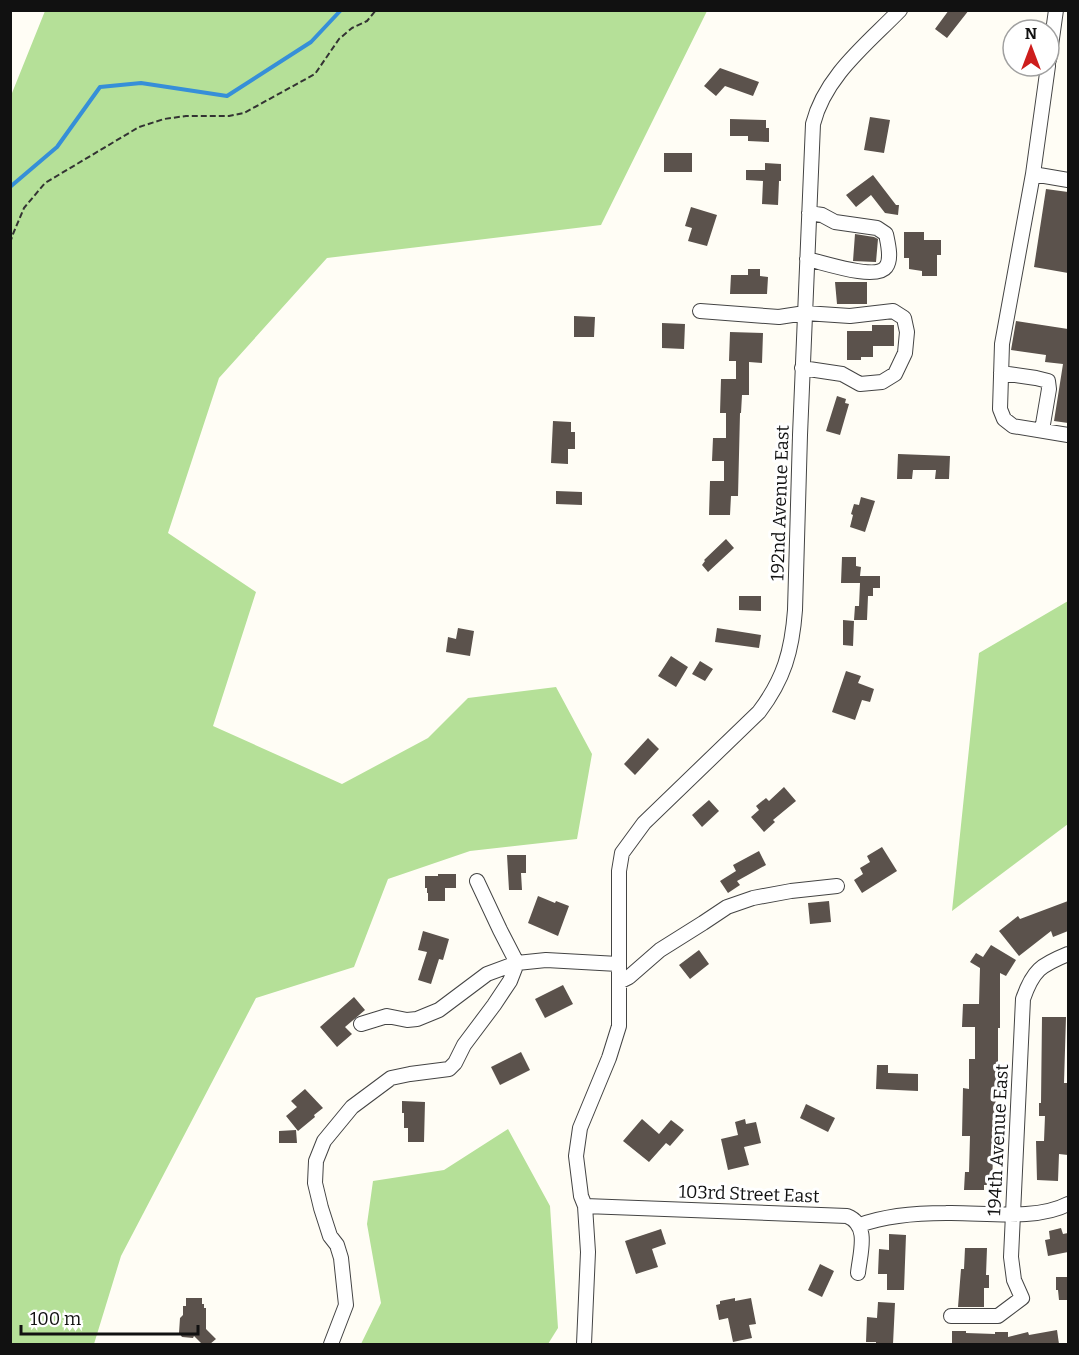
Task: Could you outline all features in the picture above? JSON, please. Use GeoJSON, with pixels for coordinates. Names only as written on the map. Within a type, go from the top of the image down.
{"type":"FeatureCollection","features":[{"type":"Feature","properties":{"kind":"street","name":"192nd Avenue East"},"geometry":{"type":"LineString","coordinates":[[620,982],[618,964],[619,871],[622,853],[644,823],[759,712],[772,695],[781,677],[789,652],[794,631],[795,610],[802,368],[813,124],[820,102],[836,76],[900,10]]}},
{"type":"Feature","properties":{"kind":"street"},"geometry":{"type":"LineString","coordinates":[[1046,78],[1033,174],[1002,344],[1000,409],[1004,419],[1013,426],[1068,435]]}},
{"type":"Feature","properties":{"kind":"street"},"geometry":{"type":"LineString","coordinates":[[1033,174],[1068,180]]}},
{"type":"Feature","properties":{"kind":"street"},"geometry":{"type":"LineString","coordinates":[[807,259],[870,272],[882,271],[888,266],[890,256],[886,234],[877,228],[835,222],[822,215],[809,213]]}},
{"type":"Feature","properties":{"kind":"street"},"geometry":{"type":"LineString","coordinates":[[700,311],[779,317],[805,313],[850,316],[893,311],[904,318],[907,332],[905,353],[895,374],[882,382],[860,384],[842,374],[802,368]]}},
{"type":"Feature","properties":{"kind":"street"},"geometry":{"type":"LineString","coordinates":[[1001,373],[1048,381],[1049,389],[1042,430]]}},
{"type":"Feature","properties":{"kind":"street"},"geometry":{"type":"LineString","coordinates":[[331,1344],[346,1305],[341,1258],[337,1245],[330,1236],[315,1183],[316,1161],[324,1141],[352,1107],[391,1078],[449,1069],[510,981],[517,963],[477,881]]}},
{"type":"Feature","properties":{"kind":"street"},"geometry":{"type":"LineString","coordinates":[[584,1344],[588,1251],[585,1206],[578,1180],[576,1156],[580,1128],[619,1026],[620,982],[660,950],[727,907],[753,898],[837,886]]}},
{"type":"Feature","properties":{"kind":"street","name":"194th Avenue East"},"geometry":{"type":"LineString","coordinates":[[951,1316],[998,1316],[1022,1299],[1014,1280],[1011,1257],[1023,999],[1029,982],[1035,974],[1050,961],[1068,954]]}},
{"type":"Feature","properties":{"kind":"street"},"geometry":{"type":"LineString","coordinates":[[361,1024],[387,1016],[407,1020],[428,1015],[439,1010],[487,974],[517,963],[546,960],[618,964]]}},
{"type":"Feature","properties":{"kind":"street"},"geometry":{"type":"LineString","coordinates":[[858,1273],[862,1234],[860,1225],[897,1216],[945,1213],[1012,1214],[1049,1211],[1068,1204]]}},
{"type":"Feature","properties":{"kind":"street","name":"103rd Street East"},"geometry":{"type":"LineString","coordinates":[[585,1206],[838,1215],[855,1219],[860,1225]]}},
{"type":"Feature","properties":{"kind":"path"},"geometry":{"type":"LineString","coordinates":[[10,243],[24,208],[45,183],[139,127],[164,119],[186,116],[229,116],[244,113],[269,100],[315,74],[339,39],[352,28],[367,21],[376,10]]}},
{"type":"Feature","properties":{"kind":"green space"},"geometry":{"type":"Polygon","coordinates":[[[45,11],[707,11],[601,225],[327,258],[219,378],[168,533],[256,592],[213,726],[342,784],[428,738],[468,698],[556,687],[592,754],[577,839],[470,851],[388,879],[354,967],[256,998],[121,1256],[94,1344],[10,1344],[10,98],[45,11]]]}},
{"type":"Feature","properties":{"kind":"green space"},"geometry":{"type":"Polygon","coordinates":[[[1068,601],[1068,824],[952,911],[979,653],[1068,601]]]}},
{"type":"Feature","properties":{"kind":"green space"},"geometry":{"type":"Polygon","coordinates":[[[508,1129],[550,1206],[558,1328],[548,1344],[361,1344],[381,1303],[367,1224],[373,1181],[444,1170],[508,1129]]]}},
{"type":"Feature","properties":{"kind":"building"},"geometry":{"type":"Polygon","coordinates":[[[949,10],[969,10],[947,38],[935,29],[949,10]]]}},
{"type":"Feature","properties":{"kind":"building"},"geometry":{"type":"Polygon","coordinates":[[[720,68],[759,82],[753,96],[725,86],[716,96],[704,86],[720,68]]]}},
{"type":"Feature","properties":{"kind":"building"},"geometry":{"type":"Polygon","coordinates":[[[870,117],[890,120],[884,153],[864,150],[870,117]]]}},
{"type":"Feature","properties":{"kind":"building"},"geometry":{"type":"Polygon","coordinates":[[[730,119],[766,120],[766,128],[769,128],[769,142],[748,141],[748,136],[730,136],[730,119]]]}},
{"type":"Feature","properties":{"kind":"building"},"geometry":{"type":"Polygon","coordinates":[[[664,153],[692,153],[692,172],[664,172],[664,153]]]}},
{"type":"Feature","properties":{"kind":"building"},"geometry":{"type":"Polygon","coordinates":[[[765,163],[781,164],[778,205],[762,204],[763,181],[746,180],[746,170],[765,170],[765,163]]]}},
{"type":"Feature","properties":{"kind":"building"},"geometry":{"type":"Polygon","coordinates":[[[873,175],[896,205],[899,205],[898,215],[885,213],[871,195],[856,207],[846,195],[873,175]]]}},
{"type":"Feature","properties":{"kind":"building"},"geometry":{"type":"Polygon","coordinates":[[[1046,189],[1068,192],[1068,273],[1034,267],[1046,189]]]}},
{"type":"Feature","properties":{"kind":"building"},"geometry":{"type":"Polygon","coordinates":[[[691,207],[717,215],[707,246],[688,241],[692,228],[685,226],[691,207]]]}},
{"type":"Feature","properties":{"kind":"building"},"geometry":{"type":"Polygon","coordinates":[[[904,232],[924,232],[924,240],[941,240],[941,255],[937,255],[937,276],[922,276],[922,271],[909,269],[909,258],[904,258],[904,232]]]}},
{"type":"Feature","properties":{"kind":"building"},"geometry":{"type":"Polygon","coordinates":[[[855,234],[878,239],[876,262],[853,261],[855,234]]]}},
{"type":"Feature","properties":{"kind":"building"},"geometry":{"type":"Polygon","coordinates":[[[748,269],[760,269],[760,276],[768,277],[767,294],[730,294],[731,275],[748,275],[748,269]]]}},
{"type":"Feature","properties":{"kind":"building"},"geometry":{"type":"Polygon","coordinates":[[[835,282],[867,282],[867,304],[837,304],[835,282]]]}},
{"type":"Feature","properties":{"kind":"building"},"geometry":{"type":"Polygon","coordinates":[[[574,316],[595,317],[594,337],[574,337],[574,316]]]}},
{"type":"Feature","properties":{"kind":"building"},"geometry":{"type":"Polygon","coordinates":[[[1016,321],[1068,329],[1068,423],[1054,421],[1063,364],[1045,362],[1046,355],[1011,350],[1016,321]]]}},
{"type":"Feature","properties":{"kind":"building"},"geometry":{"type":"Polygon","coordinates":[[[662,323],[685,324],[684,349],[662,348],[662,323]]]}},
{"type":"Feature","properties":{"kind":"building"},"geometry":{"type":"Polygon","coordinates":[[[872,325],[894,325],[894,346],[873,346],[873,357],[847,360],[847,331],[872,331],[872,325]]]}},
{"type":"Feature","properties":{"kind":"building"},"geometry":{"type":"Polygon","coordinates":[[[730,332],[763,333],[762,363],[749,362],[749,395],[742,395],[738,496],[731,496],[730,515],[709,515],[710,481],[724,481],[724,461],[712,461],[713,438],[726,438],[726,413],[720,413],[721,379],[736,379],[736,361],[729,361],[730,332]]]}},
{"type":"Feature","properties":{"kind":"building"},"geometry":{"type":"Polygon","coordinates":[[[837,396],[846,399],[845,403],[849,404],[840,435],[826,431],[837,396]]]}},
{"type":"Feature","properties":{"kind":"building"},"geometry":{"type":"Polygon","coordinates":[[[553,421],[571,422],[571,432],[575,432],[575,449],[568,449],[568,464],[551,463],[553,421]]]}},
{"type":"Feature","properties":{"kind":"building"},"geometry":{"type":"Polygon","coordinates":[[[898,454],[950,456],[949,479],[935,479],[936,470],[913,470],[912,479],[897,479],[898,454]]]}},
{"type":"Feature","properties":{"kind":"building"},"geometry":{"type":"Polygon","coordinates":[[[556,491],[582,492],[582,505],[556,504],[556,491]]]}},
{"type":"Feature","properties":{"kind":"building"},"geometry":{"type":"Polygon","coordinates":[[[861,497],[875,501],[865,532],[850,527],[854,504],[859,505],[861,497]]]}},
{"type":"Feature","properties":{"kind":"building"},"geometry":{"type":"Polygon","coordinates":[[[726,539],[734,548],[708,572],[702,565],[704,560],[726,539]]]}},
{"type":"Feature","properties":{"kind":"building"},"geometry":{"type":"Polygon","coordinates":[[[842,557],[856,557],[856,566],[861,567],[860,576],[880,576],[880,588],[873,588],[873,596],[868,596],[867,620],[854,620],[855,606],[859,606],[860,583],[841,583],[842,557]]]}},
{"type":"Feature","properties":{"kind":"building"},"geometry":{"type":"Polygon","coordinates":[[[739,596],[761,596],[761,611],[739,610],[739,596]]]}},
{"type":"Feature","properties":{"kind":"building"},"geometry":{"type":"Polygon","coordinates":[[[843,620],[854,621],[853,646],[843,645],[843,620]]]}},
{"type":"Feature","properties":{"kind":"building"},"geometry":{"type":"Polygon","coordinates":[[[458,628],[474,631],[470,656],[446,652],[448,637],[456,639],[458,628]]]}},
{"type":"Feature","properties":{"kind":"building"},"geometry":{"type":"Polygon","coordinates":[[[717,628],[761,635],[759,648],[715,642],[717,628]]]}},
{"type":"Feature","properties":{"kind":"building"},"geometry":{"type":"Polygon","coordinates":[[[671,656],[688,667],[676,687],[658,676],[671,656]]]}},
{"type":"Feature","properties":{"kind":"building"},"geometry":{"type":"Polygon","coordinates":[[[700,661],[713,669],[705,681],[692,674],[700,661]]]}},
{"type":"Feature","properties":{"kind":"building"},"geometry":{"type":"Polygon","coordinates":[[[846,671],[861,676],[858,683],[874,689],[870,702],[862,700],[855,720],[832,712],[846,671]]]}},
{"type":"Feature","properties":{"kind":"building"},"geometry":{"type":"Polygon","coordinates":[[[648,738],[659,749],[635,775],[624,764],[648,738]]]}},
{"type":"Feature","properties":{"kind":"building"},"geometry":{"type":"Polygon","coordinates":[[[784,787],[796,801],[773,820],[775,822],[764,832],[751,817],[759,810],[756,806],[766,798],[769,801],[784,787]]]}},
{"type":"Feature","properties":{"kind":"building"},"geometry":{"type":"Polygon","coordinates":[[[709,800],[719,811],[702,827],[692,815],[709,800]]]}},
{"type":"Feature","properties":{"kind":"building"},"geometry":{"type":"Polygon","coordinates":[[[882,847],[897,871],[862,893],[854,880],[863,874],[860,868],[870,862],[867,856],[882,847]]]}},
{"type":"Feature","properties":{"kind":"building"},"geometry":{"type":"Polygon","coordinates":[[[759,851],[766,865],[737,881],[740,885],[728,893],[720,881],[736,871],[733,865],[759,851]]]}},
{"type":"Feature","properties":{"kind":"building"},"geometry":{"type":"Polygon","coordinates":[[[507,855],[526,855],[526,873],[521,873],[522,890],[509,890],[507,855]]]}},
{"type":"Feature","properties":{"kind":"building"},"geometry":{"type":"Polygon","coordinates":[[[438,874],[456,874],[456,888],[445,888],[445,901],[428,901],[425,876],[438,876],[438,874]]]}},
{"type":"Feature","properties":{"kind":"building"},"geometry":{"type":"Polygon","coordinates":[[[538,896],[569,906],[558,936],[528,923],[538,896]]]}},
{"type":"Feature","properties":{"kind":"building"},"geometry":{"type":"Polygon","coordinates":[[[829,901],[831,922],[810,924],[808,903],[829,901]]]}},
{"type":"Feature","properties":{"kind":"building"},"geometry":{"type":"Polygon","coordinates":[[[1068,901],[1068,931],[1053,937],[1051,931],[1019,956],[999,931],[1018,916],[1020,919],[1068,901]]]}},
{"type":"Feature","properties":{"kind":"building"},"geometry":{"type":"Polygon","coordinates":[[[423,931],[449,939],[443,960],[439,959],[431,984],[418,980],[427,952],[418,950],[423,931]]]}},
{"type":"Feature","properties":{"kind":"building"},"geometry":{"type":"Polygon","coordinates":[[[991,945],[1016,960],[1006,976],[1000,973],[1000,1028],[998,1028],[992,1185],[984,1185],[984,1190],[964,1190],[965,1172],[969,1172],[970,1136],[962,1136],[963,1088],[969,1089],[969,1059],[975,1059],[975,1027],[962,1027],[963,1004],[979,1004],[980,968],[970,962],[976,953],[983,957],[991,945]]]}},
{"type":"Feature","properties":{"kind":"building"},"geometry":{"type":"Polygon","coordinates":[[[699,950],[709,964],[690,979],[679,965],[699,950]]]}},
{"type":"Feature","properties":{"kind":"building"},"geometry":{"type":"Polygon","coordinates":[[[563,985],[573,1004],[545,1018],[535,999],[563,985]]]}},
{"type":"Feature","properties":{"kind":"building"},"geometry":{"type":"Polygon","coordinates":[[[354,997],[365,1010],[345,1027],[352,1034],[337,1047],[320,1027],[354,997]]]}},
{"type":"Feature","properties":{"kind":"building"},"geometry":{"type":"Polygon","coordinates":[[[1042,1017],[1066,1017],[1064,1083],[1068,1083],[1068,1155],[1059,1154],[1058,1181],[1037,1180],[1036,1141],[1044,1141],[1045,1116],[1039,1116],[1042,1017]]]}},
{"type":"Feature","properties":{"kind":"building"},"geometry":{"type":"Polygon","coordinates":[[[521,1052],[530,1070],[500,1085],[491,1067],[521,1052]]]}},
{"type":"Feature","properties":{"kind":"building"},"geometry":{"type":"Polygon","coordinates":[[[877,1065],[888,1065],[888,1073],[918,1074],[918,1091],[876,1089],[877,1065]]]}},
{"type":"Feature","properties":{"kind":"building"},"geometry":{"type":"Polygon","coordinates":[[[305,1089],[323,1108],[298,1131],[286,1116],[297,1107],[291,1101],[305,1089]]]}},
{"type":"Feature","properties":{"kind":"building"},"geometry":{"type":"Polygon","coordinates":[[[402,1101],[425,1102],[424,1142],[408,1142],[408,1128],[404,1128],[402,1101]]]}},
{"type":"Feature","properties":{"kind":"building"},"geometry":{"type":"Polygon","coordinates":[[[806,1104],[835,1118],[828,1132],[800,1118],[806,1104]]]}},
{"type":"Feature","properties":{"kind":"building"},"geometry":{"type":"Polygon","coordinates":[[[642,1119],[659,1134],[671,1120],[684,1130],[670,1146],[666,1143],[649,1162],[623,1141],[642,1119]]]}},
{"type":"Feature","properties":{"kind":"building"},"geometry":{"type":"Polygon","coordinates":[[[745,1119],[746,1124],[756,1122],[761,1143],[744,1147],[749,1165],[728,1170],[721,1139],[738,1135],[735,1122],[745,1119]]]}},
{"type":"Feature","properties":{"kind":"building"},"geometry":{"type":"Polygon","coordinates":[[[296,1130],[297,1143],[279,1143],[279,1131],[296,1130]]]}},
{"type":"Feature","properties":{"kind":"building"},"geometry":{"type":"Polygon","coordinates":[[[1061,1228],[1063,1234],[1068,1233],[1068,1252],[1048,1256],[1045,1240],[1050,1239],[1049,1231],[1061,1228]]]}},
{"type":"Feature","properties":{"kind":"building"},"geometry":{"type":"Polygon","coordinates":[[[661,1229],[666,1244],[652,1249],[658,1267],[636,1274],[625,1241],[661,1229]]]}},
{"type":"Feature","properties":{"kind":"building"},"geometry":{"type":"Polygon","coordinates":[[[889,1234],[906,1235],[904,1290],[887,1290],[887,1274],[878,1274],[879,1249],[889,1250],[889,1234]]]}},
{"type":"Feature","properties":{"kind":"building"},"geometry":{"type":"Polygon","coordinates":[[[965,1248],[987,1248],[986,1275],[989,1275],[989,1288],[984,1288],[984,1307],[958,1307],[965,1248]]]}},
{"type":"Feature","properties":{"kind":"building"},"geometry":{"type":"Polygon","coordinates":[[[820,1264],[834,1271],[822,1297],[808,1290],[820,1264]]]}},
{"type":"Feature","properties":{"kind":"building"},"geometry":{"type":"Polygon","coordinates":[[[1056,1277],[1068,1277],[1068,1300],[1059,1300],[1056,1277]]]}},
{"type":"Feature","properties":{"kind":"building"},"geometry":{"type":"Polygon","coordinates":[[[186,1298],[202,1298],[202,1304],[206,1308],[206,1329],[216,1339],[210,1344],[202,1344],[194,1336],[193,1338],[182,1337],[179,1333],[180,1318],[183,1315],[183,1306],[186,1306],[186,1298]]]}},
{"type":"Feature","properties":{"kind":"building"},"geometry":{"type":"Polygon","coordinates":[[[735,1298],[735,1301],[751,1298],[756,1324],[749,1325],[752,1338],[733,1342],[728,1318],[719,1320],[716,1305],[720,1304],[720,1301],[735,1298]]]}},
{"type":"Feature","properties":{"kind":"building"},"geometry":{"type":"Polygon","coordinates":[[[878,1302],[895,1303],[893,1344],[866,1342],[867,1317],[877,1318],[878,1302]]]}},
{"type":"Feature","properties":{"kind":"building"},"geometry":{"type":"Polygon","coordinates":[[[1057,1330],[1059,1344],[952,1344],[952,1331],[995,1334],[995,1332],[1008,1332],[1008,1337],[1028,1332],[1029,1335],[1057,1330]]]}},
{"type":"Feature","properties":{"kind":"waterway"},"geometry":{"type":"LineString","coordinates":[[10,187],[57,147],[100,87],[141,83],[227,96],[311,42],[341,10]]}}]}
